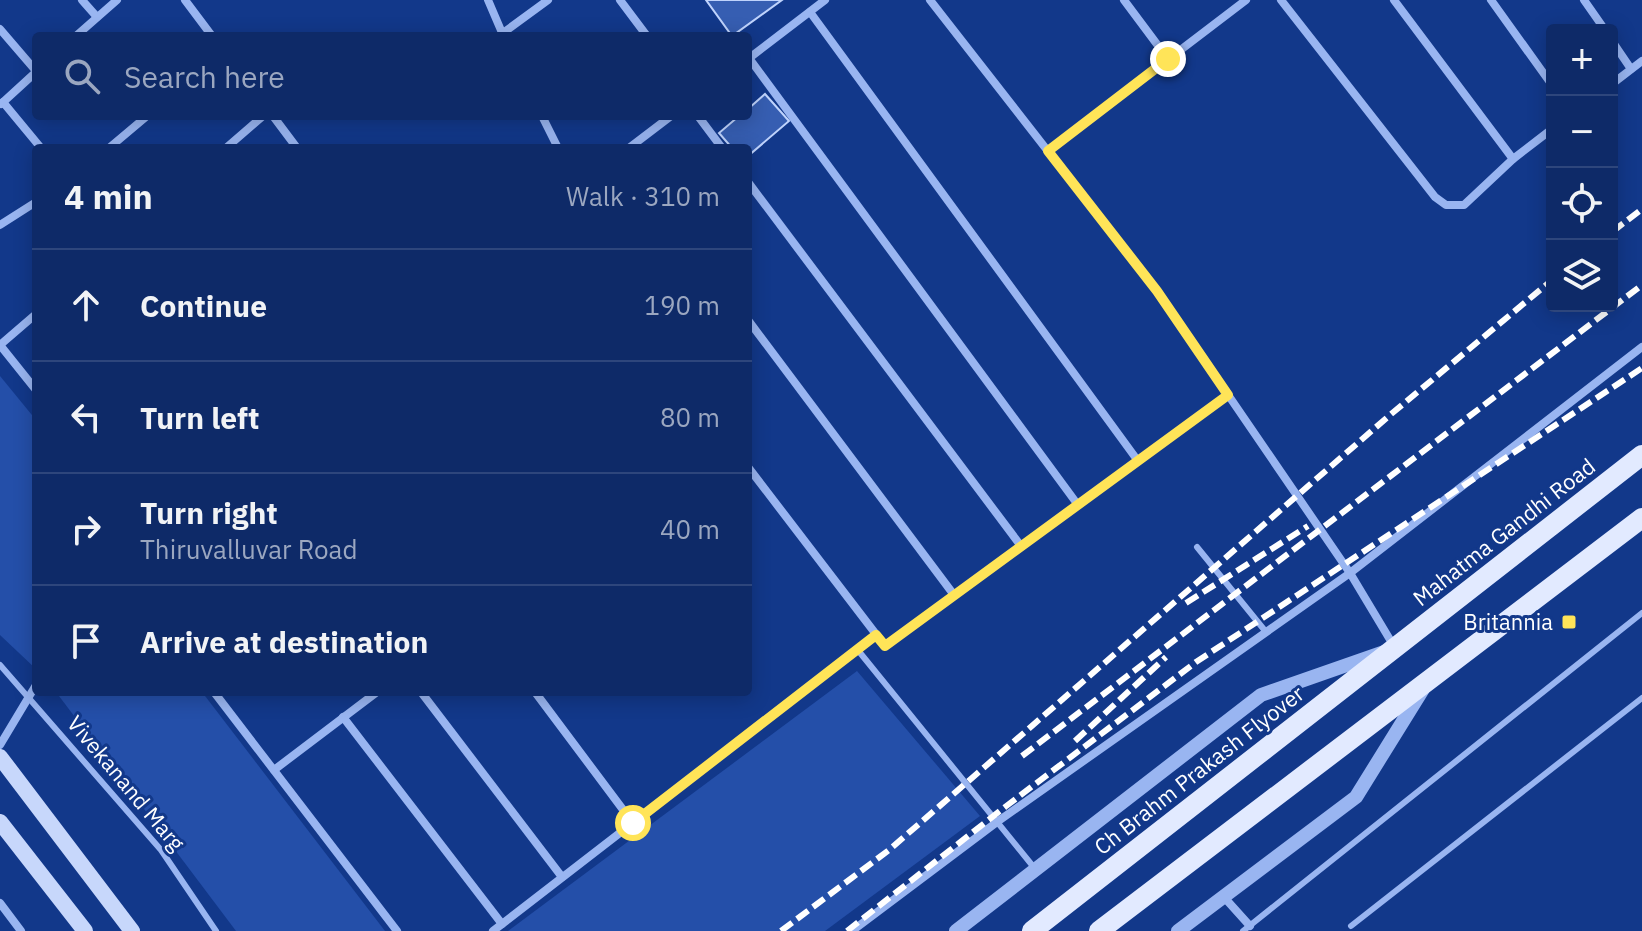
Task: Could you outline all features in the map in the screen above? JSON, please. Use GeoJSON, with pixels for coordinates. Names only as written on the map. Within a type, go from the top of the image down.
{"type":"FeatureCollection","features":[{"type":"Feature","properties":{"kind":"main road","name":"Mahatma Gandhi Road"},"geometry":{"type":"LineString","coordinates":[[1395,648],[1642,455]]}},
{"type":"Feature","properties":{"kind":"main road"},"geometry":{"type":"LineString","coordinates":[[1099,931],[1642,518]]}},
{"type":"Feature","properties":{"kind":"main road","name":"Ch Brahm Prakash Flyover"},"geometry":{"type":"LineString","coordinates":[[1032,931],[1395,648]]}},
{"type":"Feature","properties":{"kind":"main road"},"geometry":{"type":"LineString","coordinates":[[0,757],[132,931]]}},
{"type":"Feature","properties":{"kind":"main road"},"geometry":{"type":"LineString","coordinates":[[0,822],[85,931]]}},
{"type":"Feature","properties":{"kind":"street"},"geometry":{"type":"LineString","coordinates":[[82,0],[97,17]]}},
{"type":"Feature","properties":{"kind":"street"},"geometry":{"type":"LineString","coordinates":[[80,32],[117,0]]}},
{"type":"Feature","properties":{"kind":"street"},"geometry":{"type":"LineString","coordinates":[[185,0],[209,32]]}},
{"type":"Feature","properties":{"kind":"street"},"geometry":{"type":"LineString","coordinates":[[488,0],[502,32]]}},
{"type":"Feature","properties":{"kind":"street"},"geometry":{"type":"LineString","coordinates":[[507,32],[548,0]]}},
{"type":"Feature","properties":{"kind":"street"},"geometry":{"type":"LineString","coordinates":[[620,0],[644,32]]}},
{"type":"Feature","properties":{"kind":"street"},"geometry":{"type":"LineString","coordinates":[[752,55],[825,0]]}},
{"type":"Feature","properties":{"kind":"street"},"geometry":{"type":"LineString","coordinates":[[930,0],[1157,291],[1350,573],[1395,648],[1261,695],[956,931]]}},
{"type":"Feature","properties":{"kind":"street"},"geometry":{"type":"LineString","coordinates":[[1124,0],[1168,59]]}},
{"type":"Feature","properties":{"kind":"street"},"geometry":{"type":"LineString","coordinates":[[1048,151],[1246,0]]}},
{"type":"Feature","properties":{"kind":"street"},"geometry":{"type":"LineString","coordinates":[[1281,0],[1435,197],[1446,205],[1464,205],[1513,159],[1546,134]]}},
{"type":"Feature","properties":{"kind":"street"},"geometry":{"type":"LineString","coordinates":[[1394,0],[1513,159]]}},
{"type":"Feature","properties":{"kind":"street"},"geometry":{"type":"LineString","coordinates":[[1491,0],[1546,77]]}},
{"type":"Feature","properties":{"kind":"street"},"geometry":{"type":"LineString","coordinates":[[1584,0],[1601,24]]}},
{"type":"Feature","properties":{"kind":"street"},"geometry":{"type":"LineString","coordinates":[[810,12],[1138,461]]}},
{"type":"Feature","properties":{"kind":"street"},"geometry":{"type":"LineString","coordinates":[[0,29],[32,66]]}},
{"type":"Feature","properties":{"kind":"street"},"geometry":{"type":"LineString","coordinates":[[1618,50],[1631,69]]}},
{"type":"Feature","properties":{"kind":"street"},"geometry":{"type":"LineString","coordinates":[[1618,79],[1642,61]]}},
{"type":"Feature","properties":{"kind":"street"},"geometry":{"type":"LineString","coordinates":[[752,63],[1078,505]]}},
{"type":"Feature","properties":{"kind":"street"},"geometry":{"type":"LineString","coordinates":[[32,75],[2,103],[38,144]]}},
{"type":"Feature","properties":{"kind":"street"},"geometry":{"type":"LineString","coordinates":[[114,144],[142,120]]}},
{"type":"Feature","properties":{"kind":"street"},"geometry":{"type":"LineString","coordinates":[[231,144],[258,120]]}},
{"type":"Feature","properties":{"kind":"street"},"geometry":{"type":"LineString","coordinates":[[276,120],[294,144]]}},
{"type":"Feature","properties":{"kind":"street"},"geometry":{"type":"LineString","coordinates":[[544,120],[556,144]]}},
{"type":"Feature","properties":{"kind":"street"},"geometry":{"type":"LineString","coordinates":[[634,144],[666,120]]}},
{"type":"Feature","properties":{"kind":"street"},"geometry":{"type":"LineString","coordinates":[[701,120],[719,144]]}},
{"type":"Feature","properties":{"kind":"street"},"geometry":{"type":"LineString","coordinates":[[752,187],[1021,546]]}},
{"type":"Feature","properties":{"kind":"street"},"geometry":{"type":"LineString","coordinates":[[0,225],[32,205]]}},
{"type":"Feature","properties":{"kind":"street"},"geometry":{"type":"LineString","coordinates":[[32,317],[0,345],[32,385]]}},
{"type":"Feature","properties":{"kind":"street"},"geometry":{"type":"LineString","coordinates":[[752,325],[954,595]]}},
{"type":"Feature","properties":{"kind":"street"},"geometry":{"type":"LineString","coordinates":[[852,931],[997,822],[1350,573],[1642,347]]}},
{"type":"Feature","properties":{"kind":"street"},"geometry":{"type":"LineString","coordinates":[[752,472],[885,646],[1228,395]]}},
{"type":"Feature","properties":{"kind":"street"},"geometry":{"type":"LineString","coordinates":[[493,931],[876,635]]}},
{"type":"Feature","properties":{"kind":"street"},"geometry":{"type":"LineString","coordinates":[[1178,931],[1356,797],[1430,678]]}},
{"type":"Feature","properties":{"kind":"street"},"geometry":{"type":"LineString","coordinates":[[0,745],[32,691]]}},
{"type":"Feature","properties":{"kind":"street"},"geometry":{"type":"LineString","coordinates":[[217,696],[397,931]]}},
{"type":"Feature","properties":{"kind":"street"},"geometry":{"type":"LineString","coordinates":[[274,770],[372,696]]}},
{"type":"Feature","properties":{"kind":"street"},"geometry":{"type":"LineString","coordinates":[[424,696],[562,877]]}},
{"type":"Feature","properties":{"kind":"street"},"geometry":{"type":"LineString","coordinates":[[538,696],[633,823]]}},
{"type":"Feature","properties":{"kind":"street"},"geometry":{"type":"LineString","coordinates":[[343,717],[502,924]]}},
{"type":"Feature","properties":{"kind":"street"},"geometry":{"type":"LineString","coordinates":[[1223,896],[1247,928]]}},
{"type":"Feature","properties":{"kind":"street"},"geometry":{"type":"LineString","coordinates":[[0,903],[21,931]]}},
{"type":"Feature","properties":{"kind":"lane"},"geometry":{"type":"LineString","coordinates":[[1197,547],[1266,632]]}},
{"type":"Feature","properties":{"kind":"lane"},"geometry":{"type":"LineString","coordinates":[[1247,928],[1642,613]]}},
{"type":"Feature","properties":{"kind":"lane"},"geometry":{"type":"LineString","coordinates":[[857,649],[1036,870]]}},
{"type":"Feature","properties":{"kind":"lane","name":"Vivekanand Marg"},"geometry":{"type":"LineString","coordinates":[[0,665],[161,850],[216,931]]}},
{"type":"Feature","properties":{"kind":"lane"},"geometry":{"type":"LineString","coordinates":[[1351,926],[1642,698]]}},
{"type":"Feature","properties":{"kind":"shaded area"},"geometry":{"type":"Polygon","coordinates":[[[0,376],[32,415],[32,665],[0,635],[0,376]]]}},
{"type":"Feature","properties":{"kind":"shaded area"},"geometry":{"type":"Polygon","coordinates":[[[857,671],[980,816],[825,931],[508,931],[857,671]]]}},
{"type":"Feature","properties":{"kind":"shaded area"},"geometry":{"type":"Polygon","coordinates":[[[59,696],[205,696],[385,931],[236,931],[59,696]]]}},
{"type":"Feature","properties":{"kind":"building"},"geometry":{"type":"Polygon","coordinates":[[[706,0],[782,0],[738,32],[729,32],[706,0]]]}},
{"type":"Feature","properties":{"kind":"building"},"geometry":{"type":"Polygon","coordinates":[[[765,94],[789,121],[752,153],[752,144],[729,144],[719,133],[734,120],[752,120],[752,105],[765,94]]]}},
{"type":"Feature","properties":{"kind":"railway"},"geometry":{"type":"LineString","coordinates":[[1618,227],[1642,209]]}},
{"type":"Feature","properties":{"kind":"railway"},"geometry":{"type":"LineString","coordinates":[[781,931],[889,850],[1390,415],[1546,285]]}},
{"type":"Feature","properties":{"kind":"railway"},"geometry":{"type":"LineString","coordinates":[[1022,756],[1642,285]]}},
{"type":"Feature","properties":{"kind":"railway"},"geometry":{"type":"LineString","coordinates":[[847,931],[1196,662],[1642,368]]}},
{"type":"Feature","properties":{"kind":"railway"},"geometry":{"type":"LineString","coordinates":[[1186,603],[1308,526]]}},
{"type":"Feature","properties":{"kind":"railway"},"geometry":{"type":"LineString","coordinates":[[1075,741],[1166,657]]}},
{"type":"Feature","properties":{"kind":"place","name":"Britannia"},"geometry":{"type":"Point","coordinates":[1569,622]}},
{"type":"Feature","properties":{"kind":"route"},"geometry":{"type":"LineString","coordinates":[[633,823],[876,635],[885,646],[1228,395],[1157,291],[1048,151],[1168,59]]}}]}
